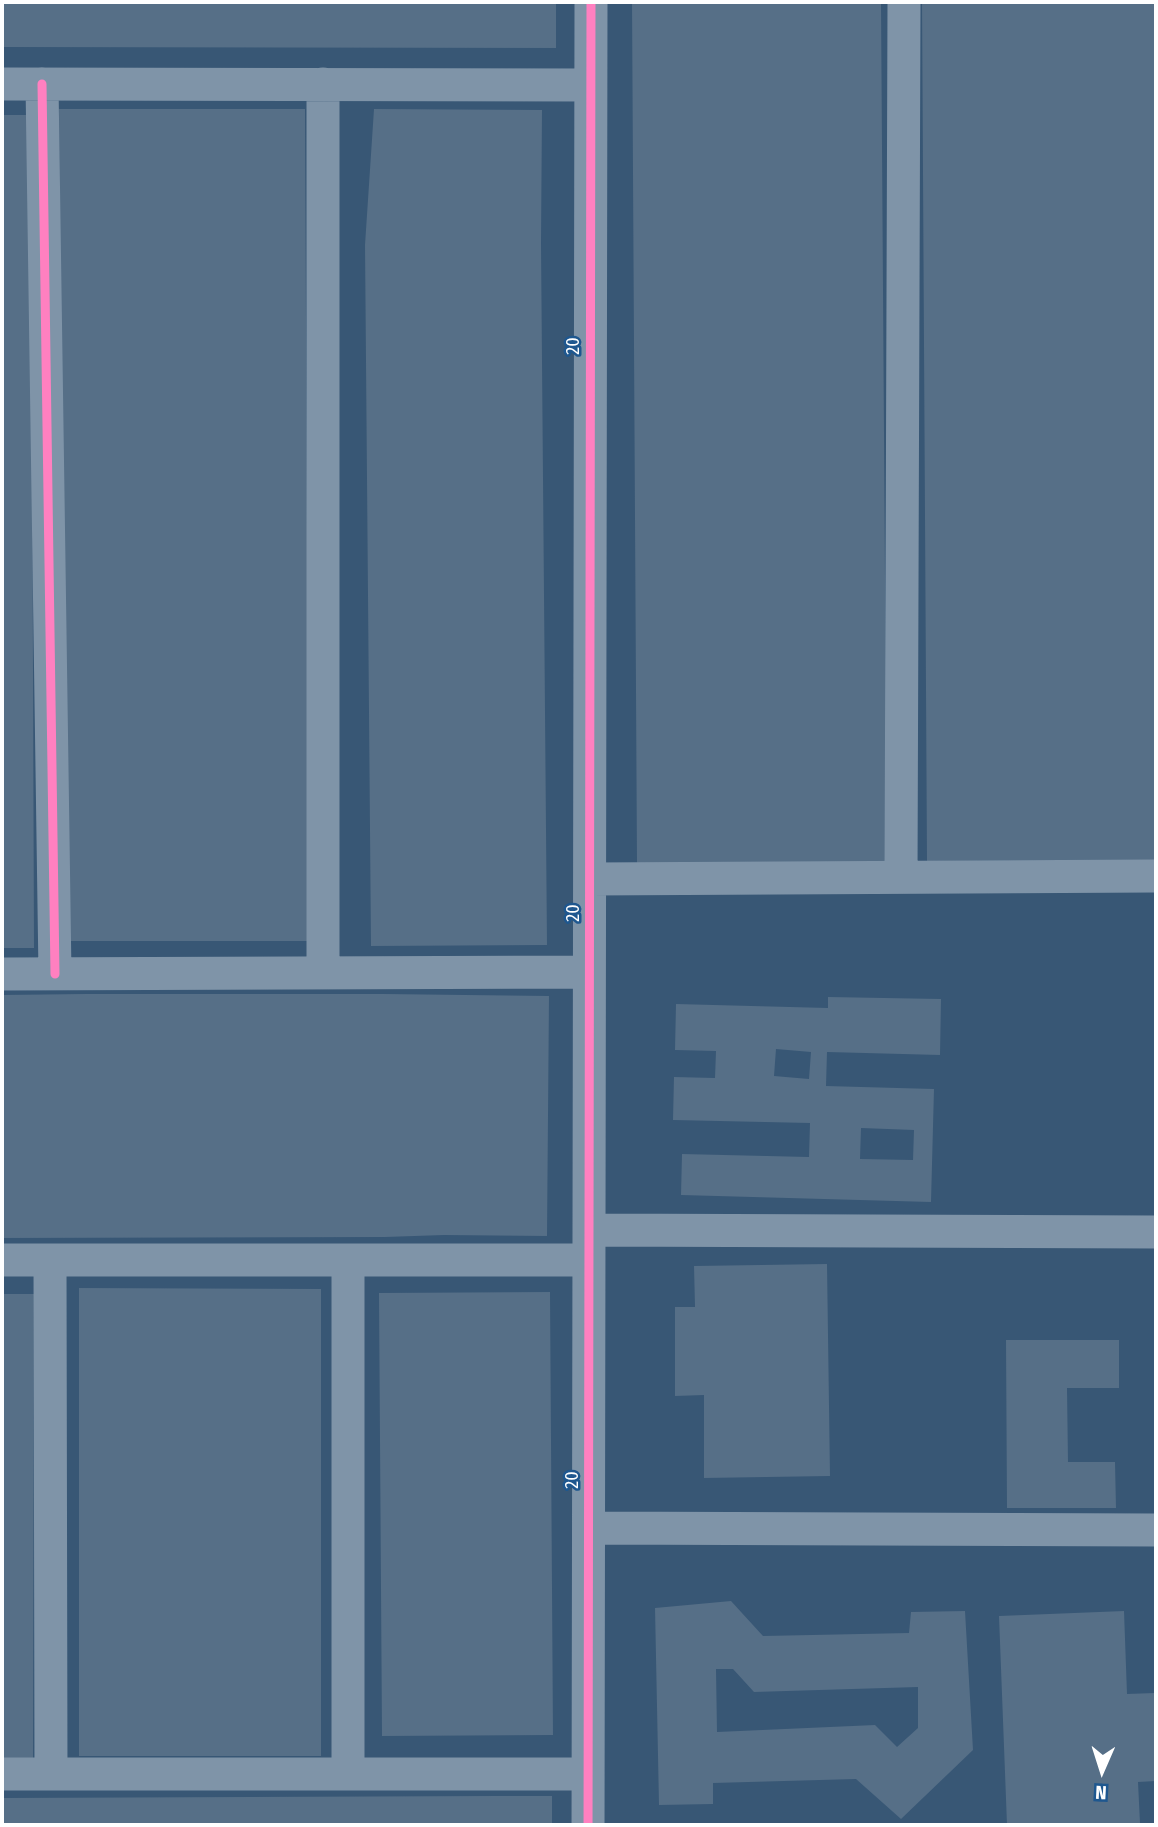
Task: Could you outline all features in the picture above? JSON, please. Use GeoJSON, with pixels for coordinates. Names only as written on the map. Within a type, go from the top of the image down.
{"type":"FeatureCollection","features":[{"type":"Feature","properties":{"kind":"street","name":"20"},"geometry":{"type":"LineString","coordinates":[[587,1825],[591,2]]}},
{"type":"Feature","properties":{"kind":"street"},"geometry":{"type":"LineString","coordinates":[[901,877],[904,2]]}},
{"type":"Feature","properties":{"kind":"street"},"geometry":{"type":"LineString","coordinates":[[2,84],[590,85]]}},
{"type":"Feature","properties":{"kind":"street"},"geometry":{"type":"LineString","coordinates":[[42,84],[55,974]]}},
{"type":"Feature","properties":{"kind":"street"},"geometry":{"type":"LineString","coordinates":[[323,84],[323,973]]}},
{"type":"Feature","properties":{"kind":"street"},"geometry":{"type":"LineString","coordinates":[[590,879],[1156,876]]}},
{"type":"Feature","properties":{"kind":"street"},"geometry":{"type":"LineString","coordinates":[[2,974],[589,972]]}},
{"type":"Feature","properties":{"kind":"street"},"geometry":{"type":"LineString","coordinates":[[2,1260],[348,1259],[589,1245],[1156,1232]]}},
{"type":"Feature","properties":{"kind":"street"},"geometry":{"type":"LineString","coordinates":[[348,1259],[348,1774]]}},
{"type":"Feature","properties":{"kind":"street"},"geometry":{"type":"LineString","coordinates":[[50,1260],[51,1774]]}},
{"type":"Feature","properties":{"kind":"street"},"geometry":{"type":"LineString","coordinates":[[589,1528],[1156,1530]]}},
{"type":"Feature","properties":{"kind":"street"},"geometry":{"type":"LineString","coordinates":[[2,1774],[587,1774]]}},
{"type":"Feature","properties":{"kind":"building"},"geometry":{"type":"Polygon","coordinates":[[[2,2],[556,2],[556,48],[2,47],[2,2]]]}},
{"type":"Feature","properties":{"kind":"building"},"geometry":{"type":"Polygon","coordinates":[[[632,2],[881,2],[887,862],[637,864],[632,2]]]}},
{"type":"Feature","properties":{"kind":"building"},"geometry":{"type":"Polygon","coordinates":[[[922,2],[1156,2],[1156,860],[927,861],[922,2]]]}},
{"type":"Feature","properties":{"kind":"building"},"geometry":{"type":"Polygon","coordinates":[[[59,109],[305,109],[309,941],[63,941],[59,109]]]}},
{"type":"Feature","properties":{"kind":"building"},"geometry":{"type":"Polygon","coordinates":[[[374,109],[542,110],[547,945],[371,946],[365,245],[374,109]]]}},
{"type":"Feature","properties":{"kind":"building"},"geometry":{"type":"Polygon","coordinates":[[[2,115],[31,115],[34,948],[2,948],[2,115]]]}},
{"type":"Feature","properties":{"kind":"building"},"geometry":{"type":"Polygon","coordinates":[[[2,995],[549,996],[547,1236],[2,1238],[2,995]]]}},
{"type":"Feature","properties":{"kind":"building"},"geometry":{"type":"Polygon","coordinates":[[[828,997],[941,999],[940,1055],[827,1052],[826,1086],[934,1089],[931,1202],[681,1195],[682,1154],[809,1157],[810,1123],[673,1120],[674,1077],[715,1078],[716,1051],[675,1050],[676,1004],[828,1008],[828,997]],[[776,1049],[774,1076],[809,1079],[811,1052],[776,1049]],[[861,1128],[860,1159],[913,1160],[914,1130],[861,1128]]]}},
{"type":"Feature","properties":{"kind":"building"},"geometry":{"type":"Polygon","coordinates":[[[827,1264],[830,1476],[704,1478],[704,1395],[675,1396],[675,1307],[695,1307],[694,1266],[827,1264]]]}},
{"type":"Feature","properties":{"kind":"building"},"geometry":{"type":"Polygon","coordinates":[[[79,1288],[321,1289],[321,1756],[79,1756],[79,1288]]]}},
{"type":"Feature","properties":{"kind":"building"},"geometry":{"type":"Polygon","coordinates":[[[550,1292],[553,1735],[382,1736],[379,1293],[550,1292]]]}},
{"type":"Feature","properties":{"kind":"building"},"geometry":{"type":"Polygon","coordinates":[[[2,1294],[34,1294],[33,1763],[2,1763],[2,1294]]]}},
{"type":"Feature","properties":{"kind":"building"},"geometry":{"type":"Polygon","coordinates":[[[1006,1340],[1119,1340],[1119,1388],[1067,1388],[1068,1462],[1115,1462],[1116,1508],[1007,1508],[1006,1340]]]}},
{"type":"Feature","properties":{"kind":"building"},"geometry":{"type":"Polygon","coordinates":[[[731,1601],[763,1636],[909,1633],[911,1612],[965,1611],[973,1750],[901,1819],[856,1779],[713,1783],[713,1804],[659,1805],[655,1608],[731,1601]],[[716,1669],[717,1732],[875,1725],[897,1747],[918,1728],[918,1687],[754,1692],[733,1669],[716,1669]]]}},
{"type":"Feature","properties":{"kind":"building"},"geometry":{"type":"Polygon","coordinates":[[[1124,1611],[1127,1694],[1155,1693],[1156,1781],[1138,1782],[1140,1823],[1007,1825],[999,1616],[1124,1611]]]}},
{"type":"Feature","properties":{"kind":"building"},"geometry":{"type":"Polygon","coordinates":[[[552,1796],[552,1825],[2,1825],[2,1798],[552,1796]]]}},
{"type":"Feature","properties":{"kind":"cycle path"},"geometry":{"type":"LineString","coordinates":[[588,1825],[591,2]]}},
{"type":"Feature","properties":{"kind":"cycle path"},"geometry":{"type":"LineString","coordinates":[[42,84],[55,974]]}}]}
